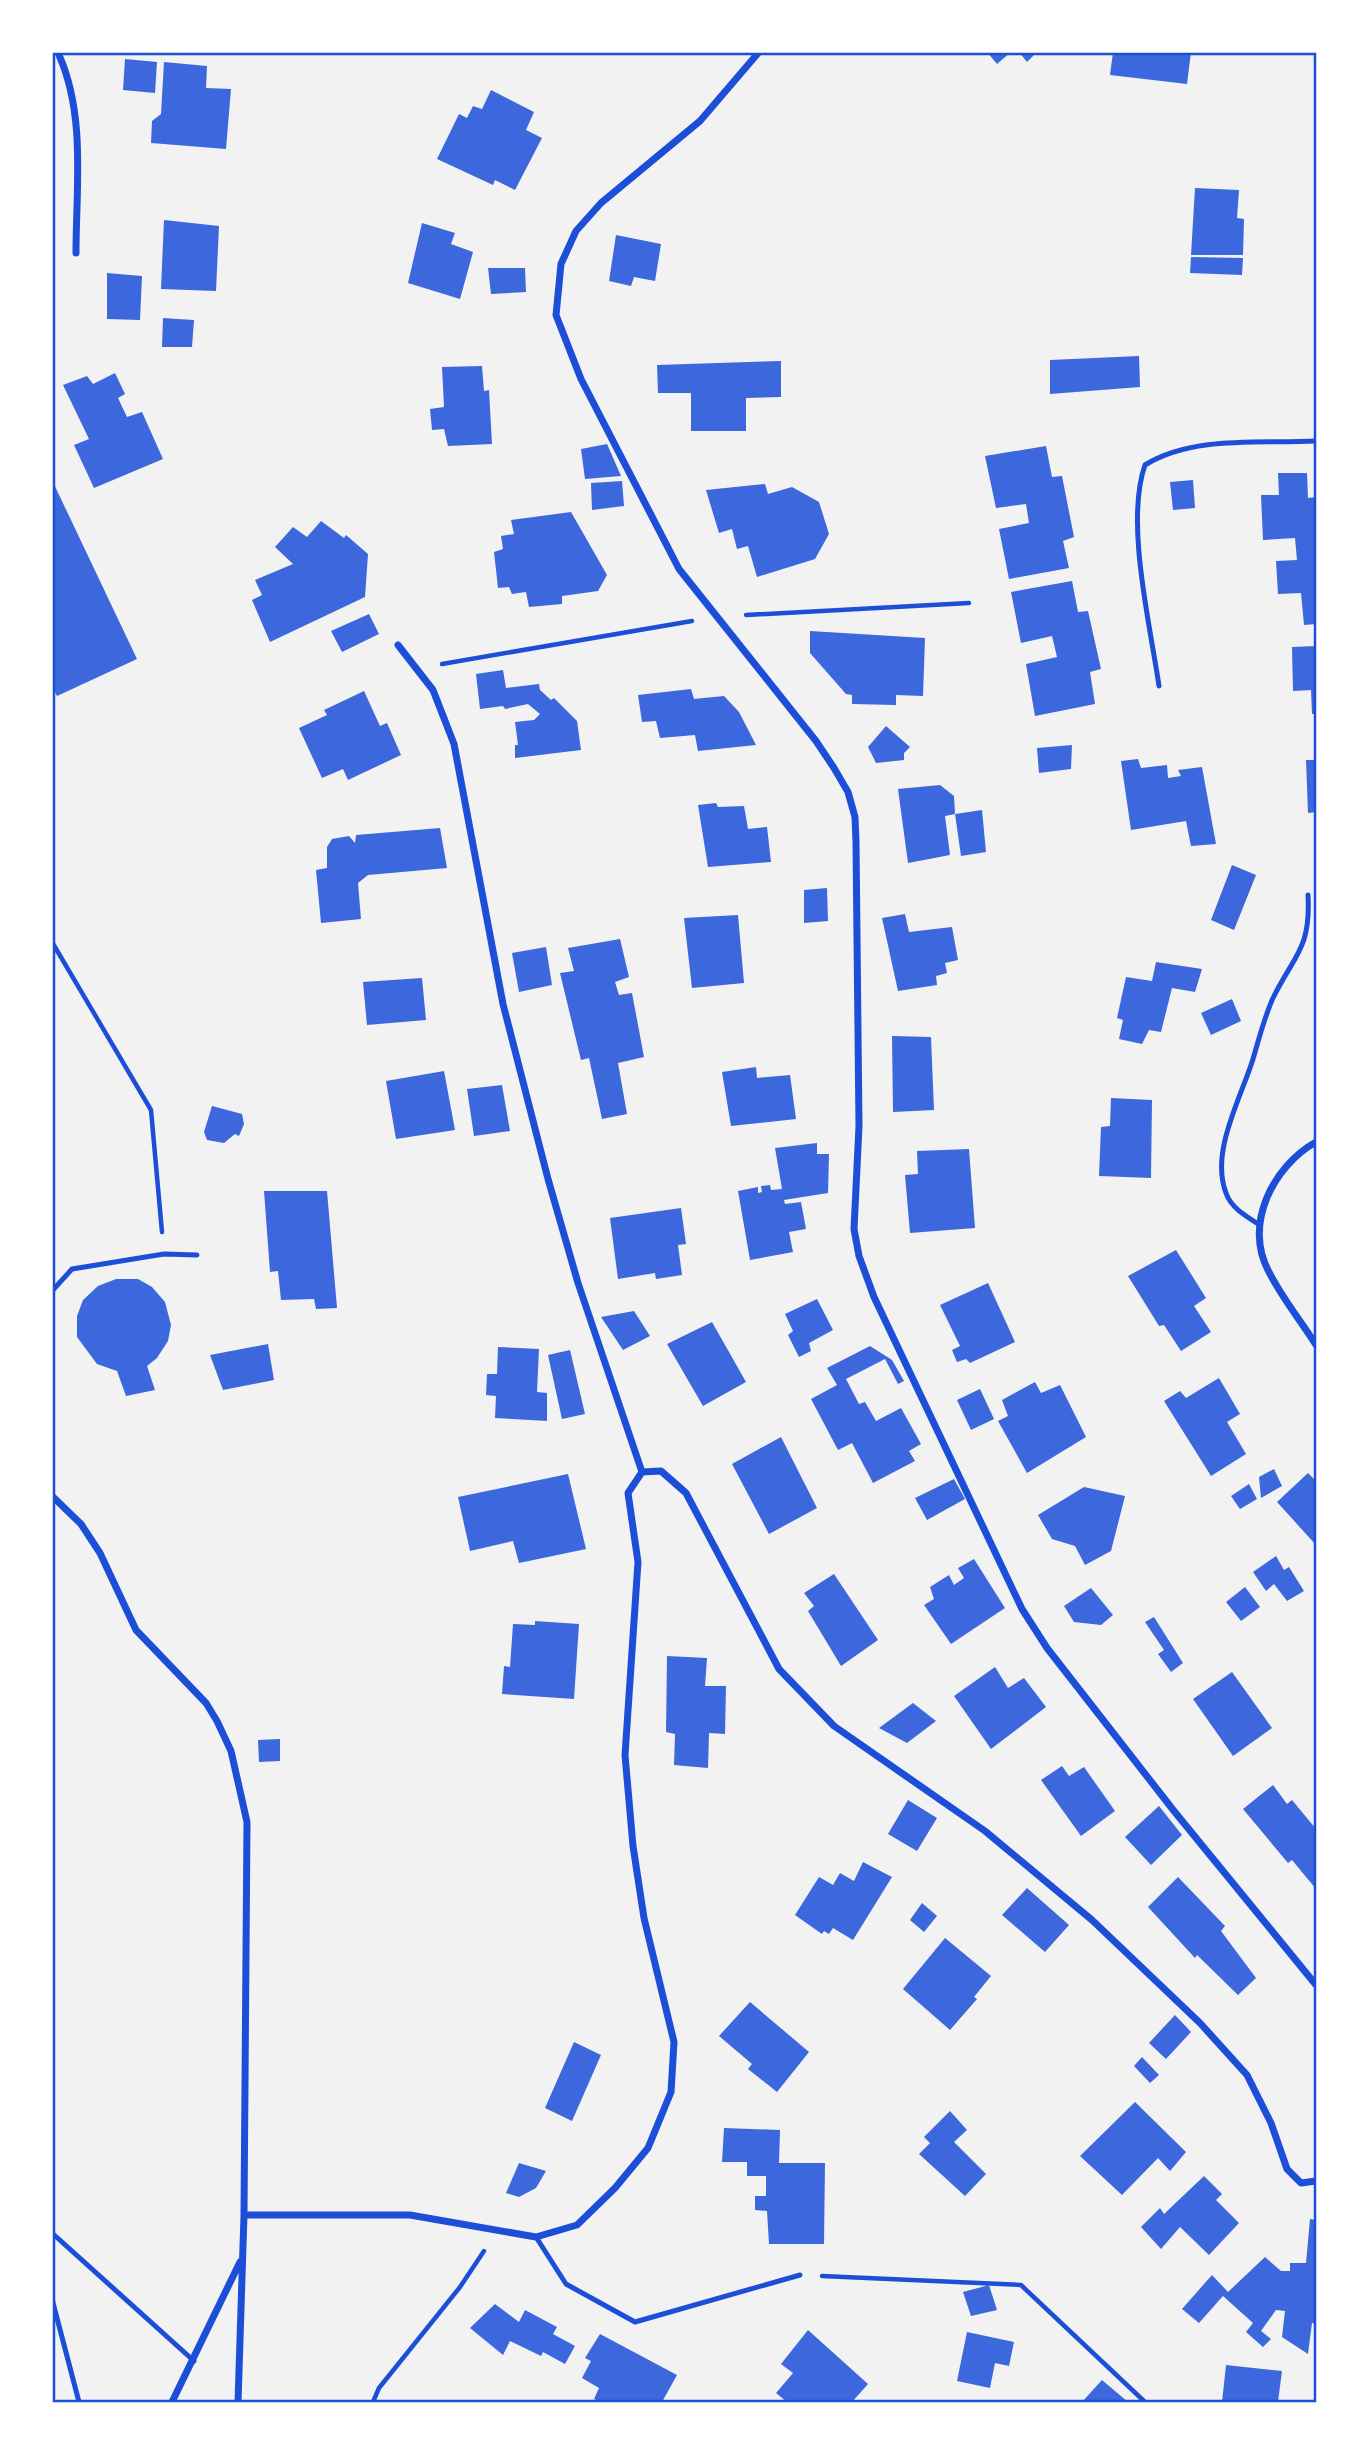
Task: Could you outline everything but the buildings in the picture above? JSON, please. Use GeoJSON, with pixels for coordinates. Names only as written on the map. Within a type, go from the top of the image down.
{"type":"FeatureCollection","features":[{"type":"Feature","properties":{"kind":"street"},"geometry":{"type":"LineString","coordinates":[[759,52],[700,121],[601,204],[576,231],[561,264],[556,315],[581,379],[679,569],[816,741],[848,792],[855,817],[856,842],[859,1126],[854,1228],[859,1256],[874,1297],[1023,1609],[1047,1648],[1174,1811],[1317,1985]]}},
{"type":"Feature","properties":{"kind":"street"},"geometry":{"type":"LineString","coordinates":[[59,55],[73,96],[76,130],[76,253]]}},
{"type":"Feature","properties":{"kind":"street"},"geometry":{"type":"LineString","coordinates":[[398,645],[433,690],[453,744],[503,1004],[548,1179],[582,1296],[642,1472]]}},
{"type":"Feature","properties":{"kind":"street"},"geometry":{"type":"LineString","coordinates":[[1317,1142],[1297,1155],[1281,1172],[1271,1188],[1260,1225],[1261,1251],[1268,1271],[1317,1345]]}},
{"type":"Feature","properties":{"kind":"street"},"geometry":{"type":"LineString","coordinates":[[642,1472],[661,1471],[686,1493],[779,1669],[834,1726],[985,1830],[1092,1920],[1181,2004],[1247,2075],[1271,2123],[1287,2169],[1301,2183],[1317,2181]]}},
{"type":"Feature","properties":{"kind":"street"},"geometry":{"type":"LineString","coordinates":[[244,2215],[410,2215],[536,2237],[577,2225],[615,2188],[648,2148],[671,2092],[674,2042],[644,1918],[633,1846],[625,1755],[638,1562],[628,1493],[642,1472]]}},
{"type":"Feature","properties":{"kind":"street"},"geometry":{"type":"LineString","coordinates":[[52,1496],[80,1524],[100,1553],[136,1630],[206,1703],[231,1751],[241,1788],[247,1822],[244,2215],[238,2403]]}},
{"type":"Feature","properties":{"kind":"street"},"geometry":{"type":"LineString","coordinates":[[172,2403],[242,2258]]}},
{"type":"Feature","properties":{"kind":"lane"},"geometry":{"type":"LineString","coordinates":[[1159,685],[1138,525],[1138,497],[1145,465],[1178,450],[1317,441]]}},
{"type":"Feature","properties":{"kind":"lane"},"geometry":{"type":"LineString","coordinates":[[1260,1225],[1234,1206],[1226,1194],[1222,1174],[1225,1147],[1269,1009],[1299,958],[1308,934],[1308,895]]}},
{"type":"Feature","properties":{"kind":"lane"},"geometry":{"type":"LineString","coordinates":[[52,1291],[72,1269],[164,1254],[197,1255]]}},
{"type":"Feature","properties":{"kind":"lane"},"geometry":{"type":"LineString","coordinates":[[52,2233],[194,2361]]}},
{"type":"Feature","properties":{"kind":"lane"},"geometry":{"type":"LineString","coordinates":[[536,2237],[566,2284],[635,2322],[800,2275]]}},
{"type":"Feature","properties":{"kind":"lane"},"geometry":{"type":"LineString","coordinates":[[52,2299],[79,2403]]}},
{"type":"Feature","properties":{"kind":"path"},"geometry":{"type":"LineString","coordinates":[[52,942],[151,1110],[164,1254]]}},
{"type":"Feature","properties":{"kind":"path"},"geometry":{"type":"LineString","coordinates":[[373,2403],[379,2388],[460,2287],[498,2230]]}},
{"type":"Feature","properties":{"kind":"path"},"geometry":{"type":"LineString","coordinates":[[800,2275],[1021,2285],[1145,2403]]}}]}
